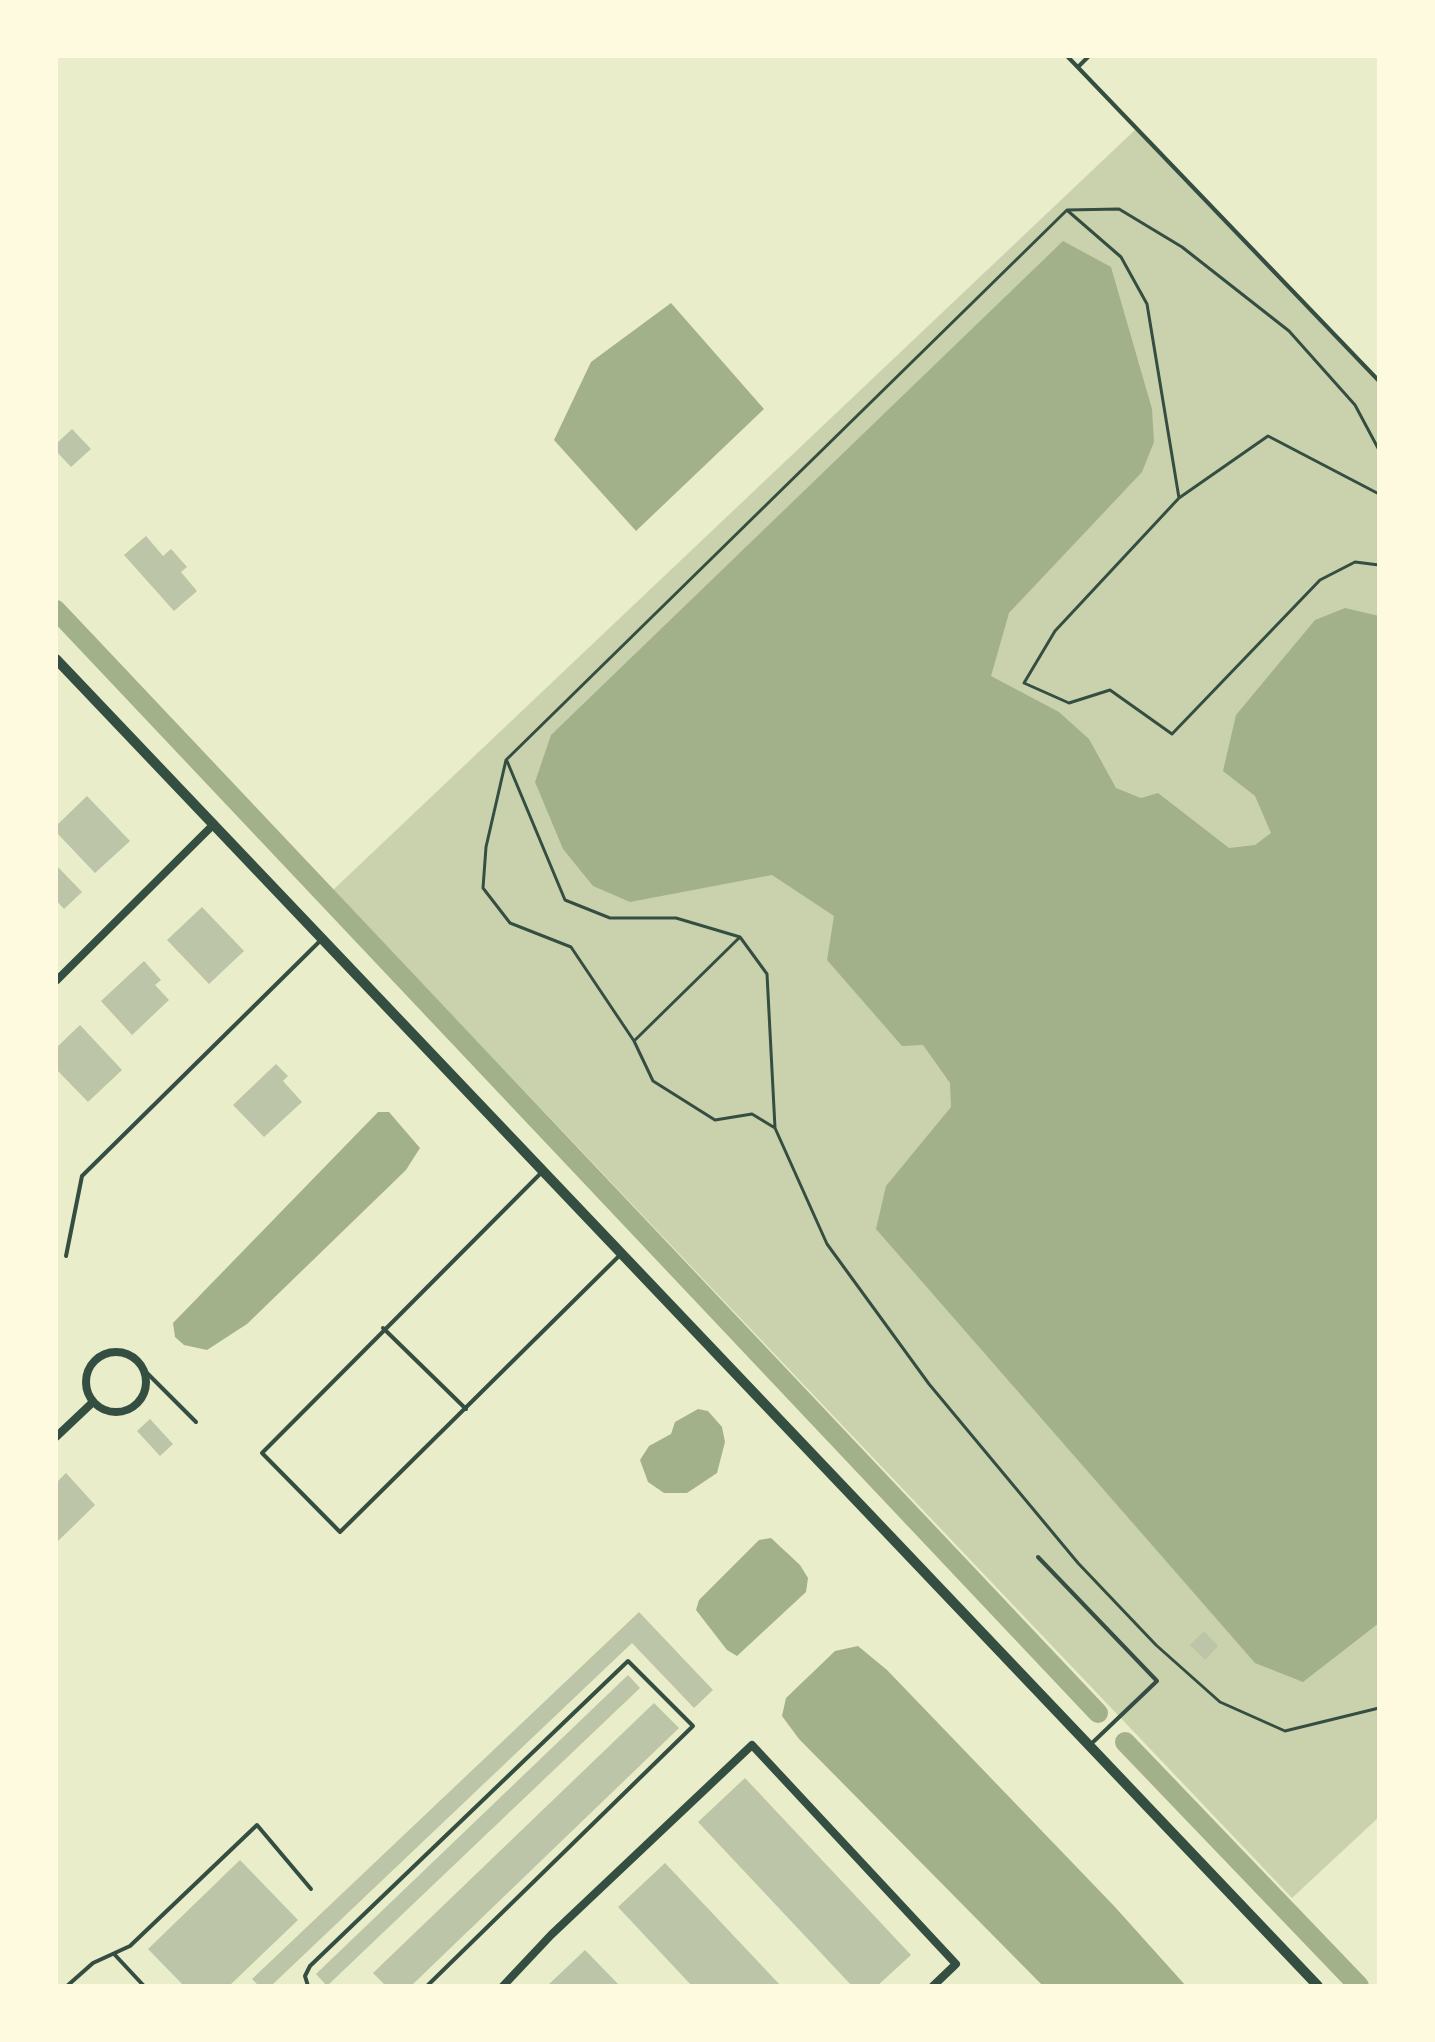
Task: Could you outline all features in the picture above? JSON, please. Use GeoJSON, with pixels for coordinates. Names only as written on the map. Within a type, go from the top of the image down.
{"type":"FeatureCollection","features":[{"type":"Feature","properties":{"kind":"street"},"geometry":{"type":"LineString","coordinates":[[56,659],[1318,1986]]}},
{"type":"Feature","properties":{"kind":"street"},"geometry":{"type":"LineString","coordinates":[[56,981],[214,824]]}},
{"type":"Feature","properties":{"kind":"street"},"geometry":{"type":"LineString","coordinates":[[121,1352],[140,1362],[145,1371],[146,1391],[127,1411],[108,1412],[93,1402],[88,1393],[87,1372],[101,1356],[121,1352]]}},
{"type":"Feature","properties":{"kind":"street"},"geometry":{"type":"LineString","coordinates":[[56,1437],[93,1402]]}},
{"type":"Feature","properties":{"kind":"street"},"geometry":{"type":"LineString","coordinates":[[503,1986],[561,1926],[752,1745],[956,1964],[933,1986]]}},
{"type":"Feature","properties":{"kind":"lane"},"geometry":{"type":"LineString","coordinates":[[1067,56],[1379,381]]}},
{"type":"Feature","properties":{"kind":"lane"},"geometry":{"type":"LineString","coordinates":[[1078,67],[1089,56]]}},
{"type":"Feature","properties":{"kind":"lane"},"geometry":{"type":"LineString","coordinates":[[66,1256],[82,1176],[323,938]]}},
{"type":"Feature","properties":{"kind":"lane"},"geometry":{"type":"LineString","coordinates":[[543,1171],[383,1328],[262,1453],[340,1532],[621,1253]]}},
{"type":"Feature","properties":{"kind":"lane"},"geometry":{"type":"LineString","coordinates":[[383,1328],[466,1409]]}},
{"type":"Feature","properties":{"kind":"lane"},"geometry":{"type":"LineString","coordinates":[[145,1371],[196,1422]]}},
{"type":"Feature","properties":{"kind":"lane"},"geometry":{"type":"LineString","coordinates":[[1038,1557],[1157,1681],[1089,1745]]}},
{"type":"Feature","properties":{"kind":"lane"},"geometry":{"type":"LineString","coordinates":[[308,1986],[305,1976],[310,1966],[628,1661],[693,1726],[427,1986]]}},
{"type":"Feature","properties":{"kind":"lane"},"geometry":{"type":"LineString","coordinates":[[67,1986],[93,1963],[130,1946],[257,1825],[311,1889]]}},
{"type":"Feature","properties":{"kind":"lane"},"geometry":{"type":"LineString","coordinates":[[115,1955],[144,1986]]}},
{"type":"Feature","properties":{"kind":"path"},"geometry":{"type":"LineString","coordinates":[[775,1128],[752,1114],[715,1120],[653,1081],[634,1041],[571,947],[510,923],[483,888],[486,847],[506,760],[1067,210],[1119,209],[1182,247],[1289,331],[1355,405],[1379,450]]}},
{"type":"Feature","properties":{"kind":"path"},"geometry":{"type":"LineString","coordinates":[[1067,210],[1121,257],[1147,304],[1179,498]]}},
{"type":"Feature","properties":{"kind":"path"},"geometry":{"type":"LineString","coordinates":[[1379,494],[1268,436],[1179,498],[1055,631],[1024,683],[1069,703],[1110,690],[1172,734],[1320,580],[1355,562],[1379,565]]}},
{"type":"Feature","properties":{"kind":"path"},"geometry":{"type":"LineString","coordinates":[[506,760],[565,900],[610,918],[676,918],[740,937],[767,974],[775,1128],[827,1244],[929,1384],[1078,1563],[1156,1645],[1220,1702],[1285,1731],[1379,1708]]}},
{"type":"Feature","properties":{"kind":"path"},"geometry":{"type":"LineString","coordinates":[[634,1041],[740,937]]}},
{"type":"Feature","properties":{"kind":"shaded area"},"geometry":{"type":"Polygon","coordinates":[[[1137,128],[1379,383],[1379,1817],[1292,1898],[333,890],[1137,128]]]}},
{"type":"Feature","properties":{"kind":"shaded area"},"geometry":{"type":"Polygon","coordinates":[[[1063,241],[1111,267],[1152,409],[1154,442],[1142,472],[1009,613],[991,676],[1059,712],[1089,739],[1116,788],[1141,798],[1158,793],[1229,848],[1255,845],[1271,833],[1255,796],[1223,771],[1236,715],[1315,620],[1345,608],[1379,616],[1379,1623],[1303,1682],[1255,1663],[876,1229],[886,1186],[951,1107],[950,1083],[923,1045],[902,1046],[827,960],[834,916],[772,875],[630,902],[593,886],[563,849],[535,782],[551,735],[1063,241]]]}},
{"type":"Feature","properties":{"kind":"shaded area"},"geometry":{"type":"Polygon","coordinates":[[[671,303],[764,409],[636,531],[554,440],[591,362],[671,303]]]}},
{"type":"Feature","properties":{"kind":"shaded area"},"geometry":{"type":"Polygon","coordinates":[[[378,1112],[389,1112],[420,1148],[406,1170],[247,1324],[207,1350],[184,1345],[175,1337],[173,1323],[378,1112]]]}},
{"type":"Feature","properties":{"kind":"shaded area"},"geometry":{"type":"Polygon","coordinates":[[[698,1409],[708,1411],[722,1427],[725,1442],[717,1473],[687,1493],[664,1493],[648,1482],[640,1460],[649,1446],[671,1434],[675,1422],[698,1409]]]}},
{"type":"Feature","properties":{"kind":"shaded area"},"geometry":{"type":"Polygon","coordinates":[[[771,1538],[800,1565],[808,1578],[806,1592],[737,1656],[727,1650],[696,1610],[699,1600],[759,1540],[771,1538]]]}},
{"type":"Feature","properties":{"kind":"shaded area"},"geometry":{"type":"Polygon","coordinates":[[[858,1646],[887,1670],[1115,1907],[1186,1986],[1043,1986],[799,1739],[782,1716],[786,1698],[835,1651],[858,1646]]]}},
{"type":"Feature","properties":{"kind":"building"},"geometry":{"type":"Polygon","coordinates":[[[72,429],[91,449],[71,467],[56,451],[56,444],[72,429]]]}},
{"type":"Feature","properties":{"kind":"building"},"geometry":{"type":"Polygon","coordinates":[[[146,536],[163,556],[171,549],[187,567],[181,572],[197,591],[174,611],[124,555],[146,536]]]}},
{"type":"Feature","properties":{"kind":"building"},"geometry":{"type":"Polygon","coordinates":[[[87,796],[130,841],[95,873],[56,832],[56,826],[87,796]]]}},
{"type":"Feature","properties":{"kind":"building"},"geometry":{"type":"Polygon","coordinates":[[[56,865],[82,892],[64,909],[56,900],[56,865]]]}},
{"type":"Feature","properties":{"kind":"building"},"geometry":{"type":"Polygon","coordinates":[[[202,907],[244,951],[209,984],[167,940],[202,907]]]}},
{"type":"Feature","properties":{"kind":"building"},"geometry":{"type":"Polygon","coordinates":[[[144,961],[161,980],[155,985],[169,1000],[132,1035],[101,1001],[144,961]]]}},
{"type":"Feature","properties":{"kind":"building"},"geometry":{"type":"Polygon","coordinates":[[[80,1025],[122,1070],[88,1102],[56,1069],[56,1048],[80,1025]]]}},
{"type":"Feature","properties":{"kind":"building"},"geometry":{"type":"Polygon","coordinates":[[[276,1064],[288,1076],[283,1081],[302,1102],[264,1137],[233,1105],[276,1064]]]}},
{"type":"Feature","properties":{"kind":"building"},"geometry":{"type":"Polygon","coordinates":[[[150,1419],[173,1444],[160,1456],[137,1431],[150,1419]]]}},
{"type":"Feature","properties":{"kind":"building"},"geometry":{"type":"Polygon","coordinates":[[[66,1473],[95,1505],[56,1543],[56,1483],[66,1473]]]}},
{"type":"Feature","properties":{"kind":"building"},"geometry":{"type":"Polygon","coordinates":[[[639,1612],[713,1690],[694,1708],[632,1643],[271,1986],[259,1986],[252,1979],[639,1612]]]}},
{"type":"Feature","properties":{"kind":"building"},"geometry":{"type":"Polygon","coordinates":[[[1204,1631],[1218,1646],[1205,1660],[1190,1645],[1204,1631]]]}},
{"type":"Feature","properties":{"kind":"building"},"geometry":{"type":"Polygon","coordinates":[[[628,1675],[640,1688],[327,1986],[316,1974],[628,1675]]]}},
{"type":"Feature","properties":{"kind":"building"},"geometry":{"type":"Polygon","coordinates":[[[654,1703],[679,1728],[411,1986],[386,1986],[373,1973],[654,1703]]]}},
{"type":"Feature","properties":{"kind":"building"},"geometry":{"type":"Polygon","coordinates":[[[745,1778],[911,1955],[877,1986],[852,1986],[698,1822],[745,1778]]]}},
{"type":"Feature","properties":{"kind":"building"},"geometry":{"type":"Polygon","coordinates":[[[240,1860],[298,1920],[229,1986],[184,1986],[148,1949],[240,1860]]]}},
{"type":"Feature","properties":{"kind":"building"},"geometry":{"type":"Polygon","coordinates":[[[665,1863],[781,1986],[692,1986],[618,1907],[665,1863]]]}},
{"type":"Feature","properties":{"kind":"building"},"geometry":{"type":"Polygon","coordinates":[[[585,1950],[620,1986],[547,1986],[585,1950]]]}},
{"type":"Feature","properties":{"kind":"waterway"},"geometry":{"type":"LineString","coordinates":[[56,610],[1098,1713]]}},
{"type":"Feature","properties":{"kind":"waterway"},"geometry":{"type":"LineString","coordinates":[[1125,1742],[1359,1986]]}}]}
